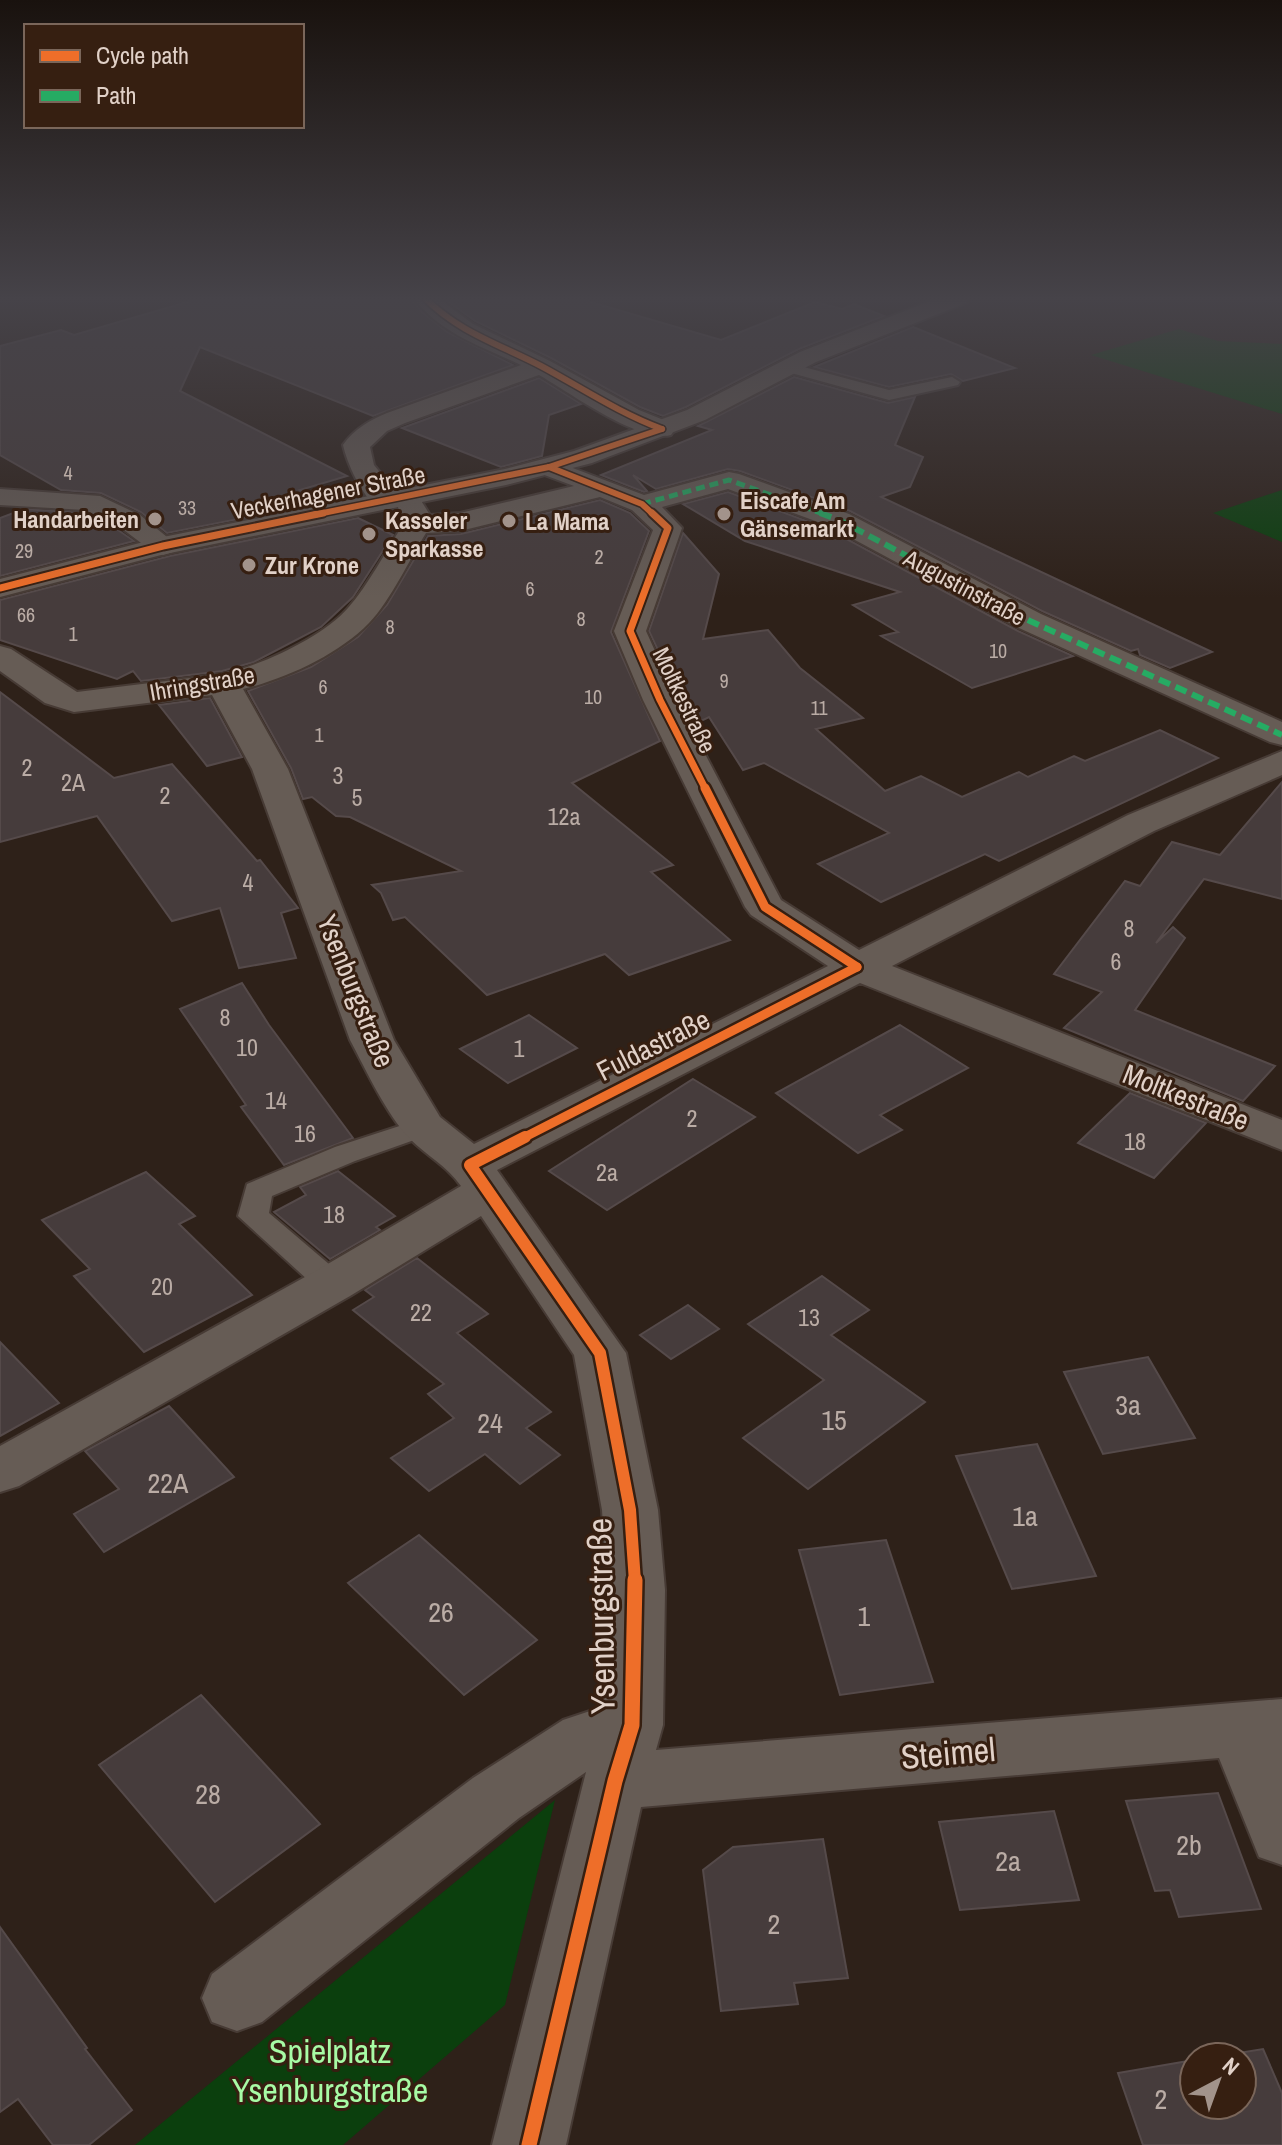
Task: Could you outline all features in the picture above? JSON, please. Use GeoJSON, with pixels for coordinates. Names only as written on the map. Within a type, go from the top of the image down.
{"type":"FeatureCollection","features":[{"type":"Feature","properties":{"kind":"street"},"geometry":{"type":"LineString","coordinates":[[451,398],[378,426],[356,445],[361,466],[403,508],[460,522],[598,489]]}},
{"type":"Feature","properties":{"kind":"street"},"geometry":{"type":"LineString","coordinates":[[598,398],[638,421],[662,429]]}},
{"type":"Feature","properties":{"kind":"street","name":"Veckerhagener Straße"},"geometry":{"type":"LineString","coordinates":[[0,588],[163,546],[403,508],[549,467],[662,429],[726,398]]}},
{"type":"Feature","properties":{"kind":"street"},"geometry":{"type":"LineString","coordinates":[[549,467],[642,504]]}},
{"type":"Feature","properties":{"kind":"street","name":"Augustinstraße"},"geometry":{"type":"LineString","coordinates":[[642,504],[729,480],[757,490],[839,520],[1030,621],[1282,735]]}},
{"type":"Feature","properties":{"kind":"street"},"geometry":{"type":"LineString","coordinates":[[0,497],[90,502],[130,521],[163,546]]}},
{"type":"Feature","properties":{"kind":"street","name":"Moltkestraße"},"geometry":{"type":"LineString","coordinates":[[642,504],[668,528],[630,631],[660,700],[765,907],[857,967],[1282,1136]]}},
{"type":"Feature","properties":{"kind":"street","name":"Ihringstraße"},"geometry":{"type":"LineString","coordinates":[[0,656],[57,696],[74,702],[223,684],[253,677],[307,651],[359,615],[403,508]]}},
{"type":"Feature","properties":{"kind":"street","name":"Ysenburgstraße"},"geometry":{"type":"LineString","coordinates":[[223,684],[270,769],[372,1040],[394,1081],[424,1127],[479,1178],[600,1353],[631,1523],[636,1590],[623,1753],[529,2145]]}},
{"type":"Feature","properties":{"kind":"street","name":"Fuldastraße"},"geometry":{"type":"LineString","coordinates":[[0,1471],[332,1284],[479,1178],[857,967],[1141,823],[1282,762]]}},
{"type":"Feature","properties":{"kind":"street"},"geometry":{"type":"LineString","coordinates":[[1260,1727],[1282,1836]]}},
{"type":"Feature","properties":{"kind":"street","name":"Steimel"},"geometry":{"type":"LineString","coordinates":[[623,1753],[1260,1727]]}},
{"type":"Feature","properties":{"kind":"street","name":"Ysenburgstraße"},"geometry":{"type":"LineString","coordinates":[[237,1998],[496,1798],[585,1739],[623,1753]]}},
{"type":"Feature","properties":{"kind":"lane"},"geometry":{"type":"LineString","coordinates":[[332,1284],[253,1216],[258,1191],[345,1154],[424,1127]]}},
{"type":"Feature","properties":{"kind":"green space"},"geometry":{"type":"Polygon","coordinates":[[[1231,398],[1282,398],[1282,414],[1231,398]]]}},
{"type":"Feature","properties":{"kind":"green space"},"geometry":{"type":"Polygon","coordinates":[[[1282,490],[1282,542],[1213,513],[1282,490]]]}},
{"type":"Feature","properties":{"kind":"green space","name":"Spielplatz Ysenburgstraße"},"geometry":{"type":"Polygon","coordinates":[[[555,1800],[505,2005],[343,2145],[135,2145],[555,1800]]]}},
{"type":"Feature","properties":{"kind":"building"},"geometry":{"type":"Polygon","coordinates":[[[0,398],[194,398],[347,476],[300,490],[325,502],[167,533],[141,512],[101,493],[61,490],[0,455],[0,398]]]}},
{"type":"Feature","properties":{"kind":"building"},"geometry":{"type":"Polygon","coordinates":[[[328,398],[422,398],[373,416],[328,398]]]}},
{"type":"Feature","properties":{"kind":"building"},"geometry":{"type":"Polygon","coordinates":[[[484,398],[571,398],[581,404],[549,415],[542,456],[501,467],[402,428],[484,398]]]}},
{"type":"Feature","properties":{"kind":"building"},"geometry":{"type":"Polygon","coordinates":[[[624,398],[703,398],[663,416],[624,398]]]}},
{"type":"Feature","properties":{"kind":"building"},"geometry":{"type":"Polygon","coordinates":[[[753,398],[870,398],[888,403],[915,398],[895,445],[923,457],[910,487],[881,497],[1212,652],[1170,668],[1140,655],[1138,649],[1131,651],[1042,611],[850,511],[740,471],[728,469],[656,489],[633,475],[647,491],[644,492],[601,475],[712,430],[698,426],[753,398]]]}},
{"type":"Feature","properties":{"kind":"building"},"geometry":{"type":"Polygon","coordinates":[[[728,492],[828,529],[1018,631],[1073,656],[972,688],[881,636],[898,632],[853,605],[900,592],[745,541],[683,504],[728,492]]]}},
{"type":"Feature","properties":{"kind":"building"},"geometry":{"type":"Polygon","coordinates":[[[600,500],[630,513],[649,531],[611,632],[660,741],[572,783],[673,865],[651,872],[730,940],[629,975],[605,954],[487,995],[405,917],[393,920],[381,893],[372,885],[461,871],[350,817],[336,816],[312,797],[303,799],[291,768],[248,691],[311,667],[358,637],[387,605],[428,536],[461,534],[600,500]]]}},
{"type":"Feature","properties":{"kind":"building"},"geometry":{"type":"Polygon","coordinates":[[[24,509],[84,513],[134,541],[0,576],[0,518],[24,509]]]}},
{"type":"Feature","properties":{"kind":"building"},"geometry":{"type":"Polygon","coordinates":[[[358,518],[393,535],[353,597],[321,627],[254,662],[222,671],[141,681],[133,671],[117,679],[0,640],[0,600],[170,556],[358,518]]]}},
{"type":"Feature","properties":{"kind":"building"},"geometry":{"type":"Polygon","coordinates":[[[683,533],[719,574],[703,639],[768,630],[800,668],[863,718],[816,729],[885,791],[921,776],[962,797],[1019,772],[1028,777],[1074,756],[1085,761],[1160,730],[1218,758],[999,861],[985,854],[881,902],[818,864],[889,833],[764,763],[743,770],[709,717],[693,725],[649,631],[683,533]]]}},
{"type":"Feature","properties":{"kind":"building"},"geometry":{"type":"Polygon","coordinates":[[[0,692],[114,778],[172,764],[257,861],[260,860],[298,908],[281,913],[296,958],[239,968],[220,908],[172,921],[97,816],[0,842],[0,692]]]}},
{"type":"Feature","properties":{"kind":"building"},"geometry":{"type":"Polygon","coordinates":[[[210,698],[242,757],[207,766],[159,705],[210,698]]]}},
{"type":"Feature","properties":{"kind":"building"},"geometry":{"type":"Polygon","coordinates":[[[1282,782],[1282,899],[1204,879],[1156,943],[1173,927],[1185,938],[1135,1010],[1275,1066],[1243,1101],[1064,1028],[1102,992],[1054,974],[1125,881],[1140,886],[1172,842],[1220,855],[1282,782]]]}},
{"type":"Feature","properties":{"kind":"building"},"geometry":{"type":"Polygon","coordinates":[[[242,983],[269,1025],[353,1138],[284,1165],[241,1107],[246,1105],[180,1009],[242,983]]]}},
{"type":"Feature","properties":{"kind":"building"},"geometry":{"type":"Polygon","coordinates":[[[529,1015],[577,1048],[508,1083],[460,1049],[529,1015]]]}},
{"type":"Feature","properties":{"kind":"building"},"geometry":{"type":"Polygon","coordinates":[[[900,1025],[968,1068],[880,1115],[902,1130],[858,1153],[776,1093],[900,1025]]]}},
{"type":"Feature","properties":{"kind":"building"},"geometry":{"type":"Polygon","coordinates":[[[693,1079],[755,1117],[607,1210],[549,1171],[693,1079]]]}},
{"type":"Feature","properties":{"kind":"building"},"geometry":{"type":"Polygon","coordinates":[[[1130,1093],[1206,1123],[1154,1178],[1078,1143],[1130,1093]]]}},
{"type":"Feature","properties":{"kind":"building"},"geometry":{"type":"Polygon","coordinates":[[[338,1171],[395,1216],[376,1227],[380,1230],[330,1259],[274,1212],[306,1195],[300,1187],[338,1171]]]}},
{"type":"Feature","properties":{"kind":"building"},"geometry":{"type":"Polygon","coordinates":[[[146,1172],[195,1216],[179,1224],[252,1295],[144,1352],[74,1276],[90,1269],[42,1220],[146,1172]]]}},
{"type":"Feature","properties":{"kind":"building"},"geometry":{"type":"Polygon","coordinates":[[[417,1258],[488,1314],[457,1333],[551,1412],[526,1428],[560,1455],[520,1484],[485,1454],[429,1491],[391,1458],[454,1418],[428,1394],[444,1384],[353,1310],[374,1297],[365,1290],[417,1258]]]}},
{"type":"Feature","properties":{"kind":"building"},"geometry":{"type":"Polygon","coordinates":[[[822,1276],[869,1310],[831,1335],[925,1402],[808,1489],[743,1438],[824,1380],[748,1324],[822,1276]]]}},
{"type":"Feature","properties":{"kind":"building"},"geometry":{"type":"Polygon","coordinates":[[[688,1305],[719,1329],[671,1359],[640,1335],[688,1305]]]}},
{"type":"Feature","properties":{"kind":"building"},"geometry":{"type":"Polygon","coordinates":[[[0,1342],[59,1403],[0,1436],[0,1342]]]}},
{"type":"Feature","properties":{"kind":"building"},"geometry":{"type":"Polygon","coordinates":[[[1148,1357],[1195,1438],[1103,1454],[1064,1372],[1148,1357]]]}},
{"type":"Feature","properties":{"kind":"building"},"geometry":{"type":"Polygon","coordinates":[[[169,1406],[234,1477],[104,1552],[74,1514],[119,1489],[85,1451],[169,1406]]]}},
{"type":"Feature","properties":{"kind":"building"},"geometry":{"type":"Polygon","coordinates":[[[1037,1444],[1096,1576],[1012,1589],[956,1456],[1037,1444]]]}},
{"type":"Feature","properties":{"kind":"building"},"geometry":{"type":"Polygon","coordinates":[[[419,1535],[537,1640],[464,1695],[348,1583],[419,1535]]]}},
{"type":"Feature","properties":{"kind":"building"},"geometry":{"type":"Polygon","coordinates":[[[886,1540],[933,1682],[840,1695],[799,1550],[886,1540]]]}},
{"type":"Feature","properties":{"kind":"building"},"geometry":{"type":"Polygon","coordinates":[[[201,1695],[320,1824],[215,1902],[99,1765],[201,1695]]]}},
{"type":"Feature","properties":{"kind":"building"},"geometry":{"type":"Polygon","coordinates":[[[1218,1793],[1261,1909],[1179,1917],[1170,1890],[1155,1891],[1126,1801],[1218,1793]]]}},
{"type":"Feature","properties":{"kind":"building"},"geometry":{"type":"Polygon","coordinates":[[[1054,1811],[1079,1900],[960,1910],[939,1822],[1054,1811]]]}},
{"type":"Feature","properties":{"kind":"building"},"geometry":{"type":"Polygon","coordinates":[[[823,1839],[848,1978],[794,1983],[798,2004],[721,2011],[703,1870],[733,1847],[823,1839]]]}},
{"type":"Feature","properties":{"kind":"building"},"geometry":{"type":"Polygon","coordinates":[[[0,1927],[85,2049],[132,2110],[89,2145],[53,2145],[18,2099],[0,2112],[0,1927]]]}},
{"type":"Feature","properties":{"kind":"building"},"geometry":{"type":"Polygon","coordinates":[[[1263,2049],[1282,2093],[1282,2145],[1143,2145],[1118,2073],[1178,2063],[1178,2121],[1258,2121],[1258,2050],[1263,2049]]]}},
{"type":"Feature","properties":{"kind":"marked path"},"geometry":{"type":"LineString","coordinates":[[642,504],[729,480],[839,520],[1030,621],[1282,735]]}},
{"type":"Feature","properties":{"kind":"cycle path"},"geometry":{"type":"LineString","coordinates":[[597,398],[662,429]]}},
{"type":"Feature","properties":{"kind":"cycle path"},"geometry":{"type":"LineString","coordinates":[[0,588],[163,546],[549,467],[662,429]]}},
{"type":"Feature","properties":{"kind":"cycle path"},"geometry":{"type":"LineString","coordinates":[[549,467],[642,504],[668,528],[630,631],[660,700],[765,907],[857,967]]}},
{"type":"Feature","properties":{"kind":"cycle path"},"geometry":{"type":"LineString","coordinates":[[529,2145],[615,1781],[632,1725],[636,1590],[630,1510],[600,1353],[470,1165],[857,967]]}},
{"type":"Feature","properties":{"kind":"place","name":"Eiscafe Am Gänsemarkt"},"geometry":{"type":"Point","coordinates":[724,514]}},
{"type":"Feature","properties":{"kind":"place","name":"Handarbeiten"},"geometry":{"type":"Point","coordinates":[155,519]}},
{"type":"Feature","properties":{"kind":"place","name":"La Mama"},"geometry":{"type":"Point","coordinates":[509,521]}},
{"type":"Feature","properties":{"kind":"place","name":"Kasseler Sparkasse"},"geometry":{"type":"Point","coordinates":[369,534]}},
{"type":"Feature","properties":{"kind":"place","name":"Zur Krone"},"geometry":{"type":"Point","coordinates":[249,565]}}]}
